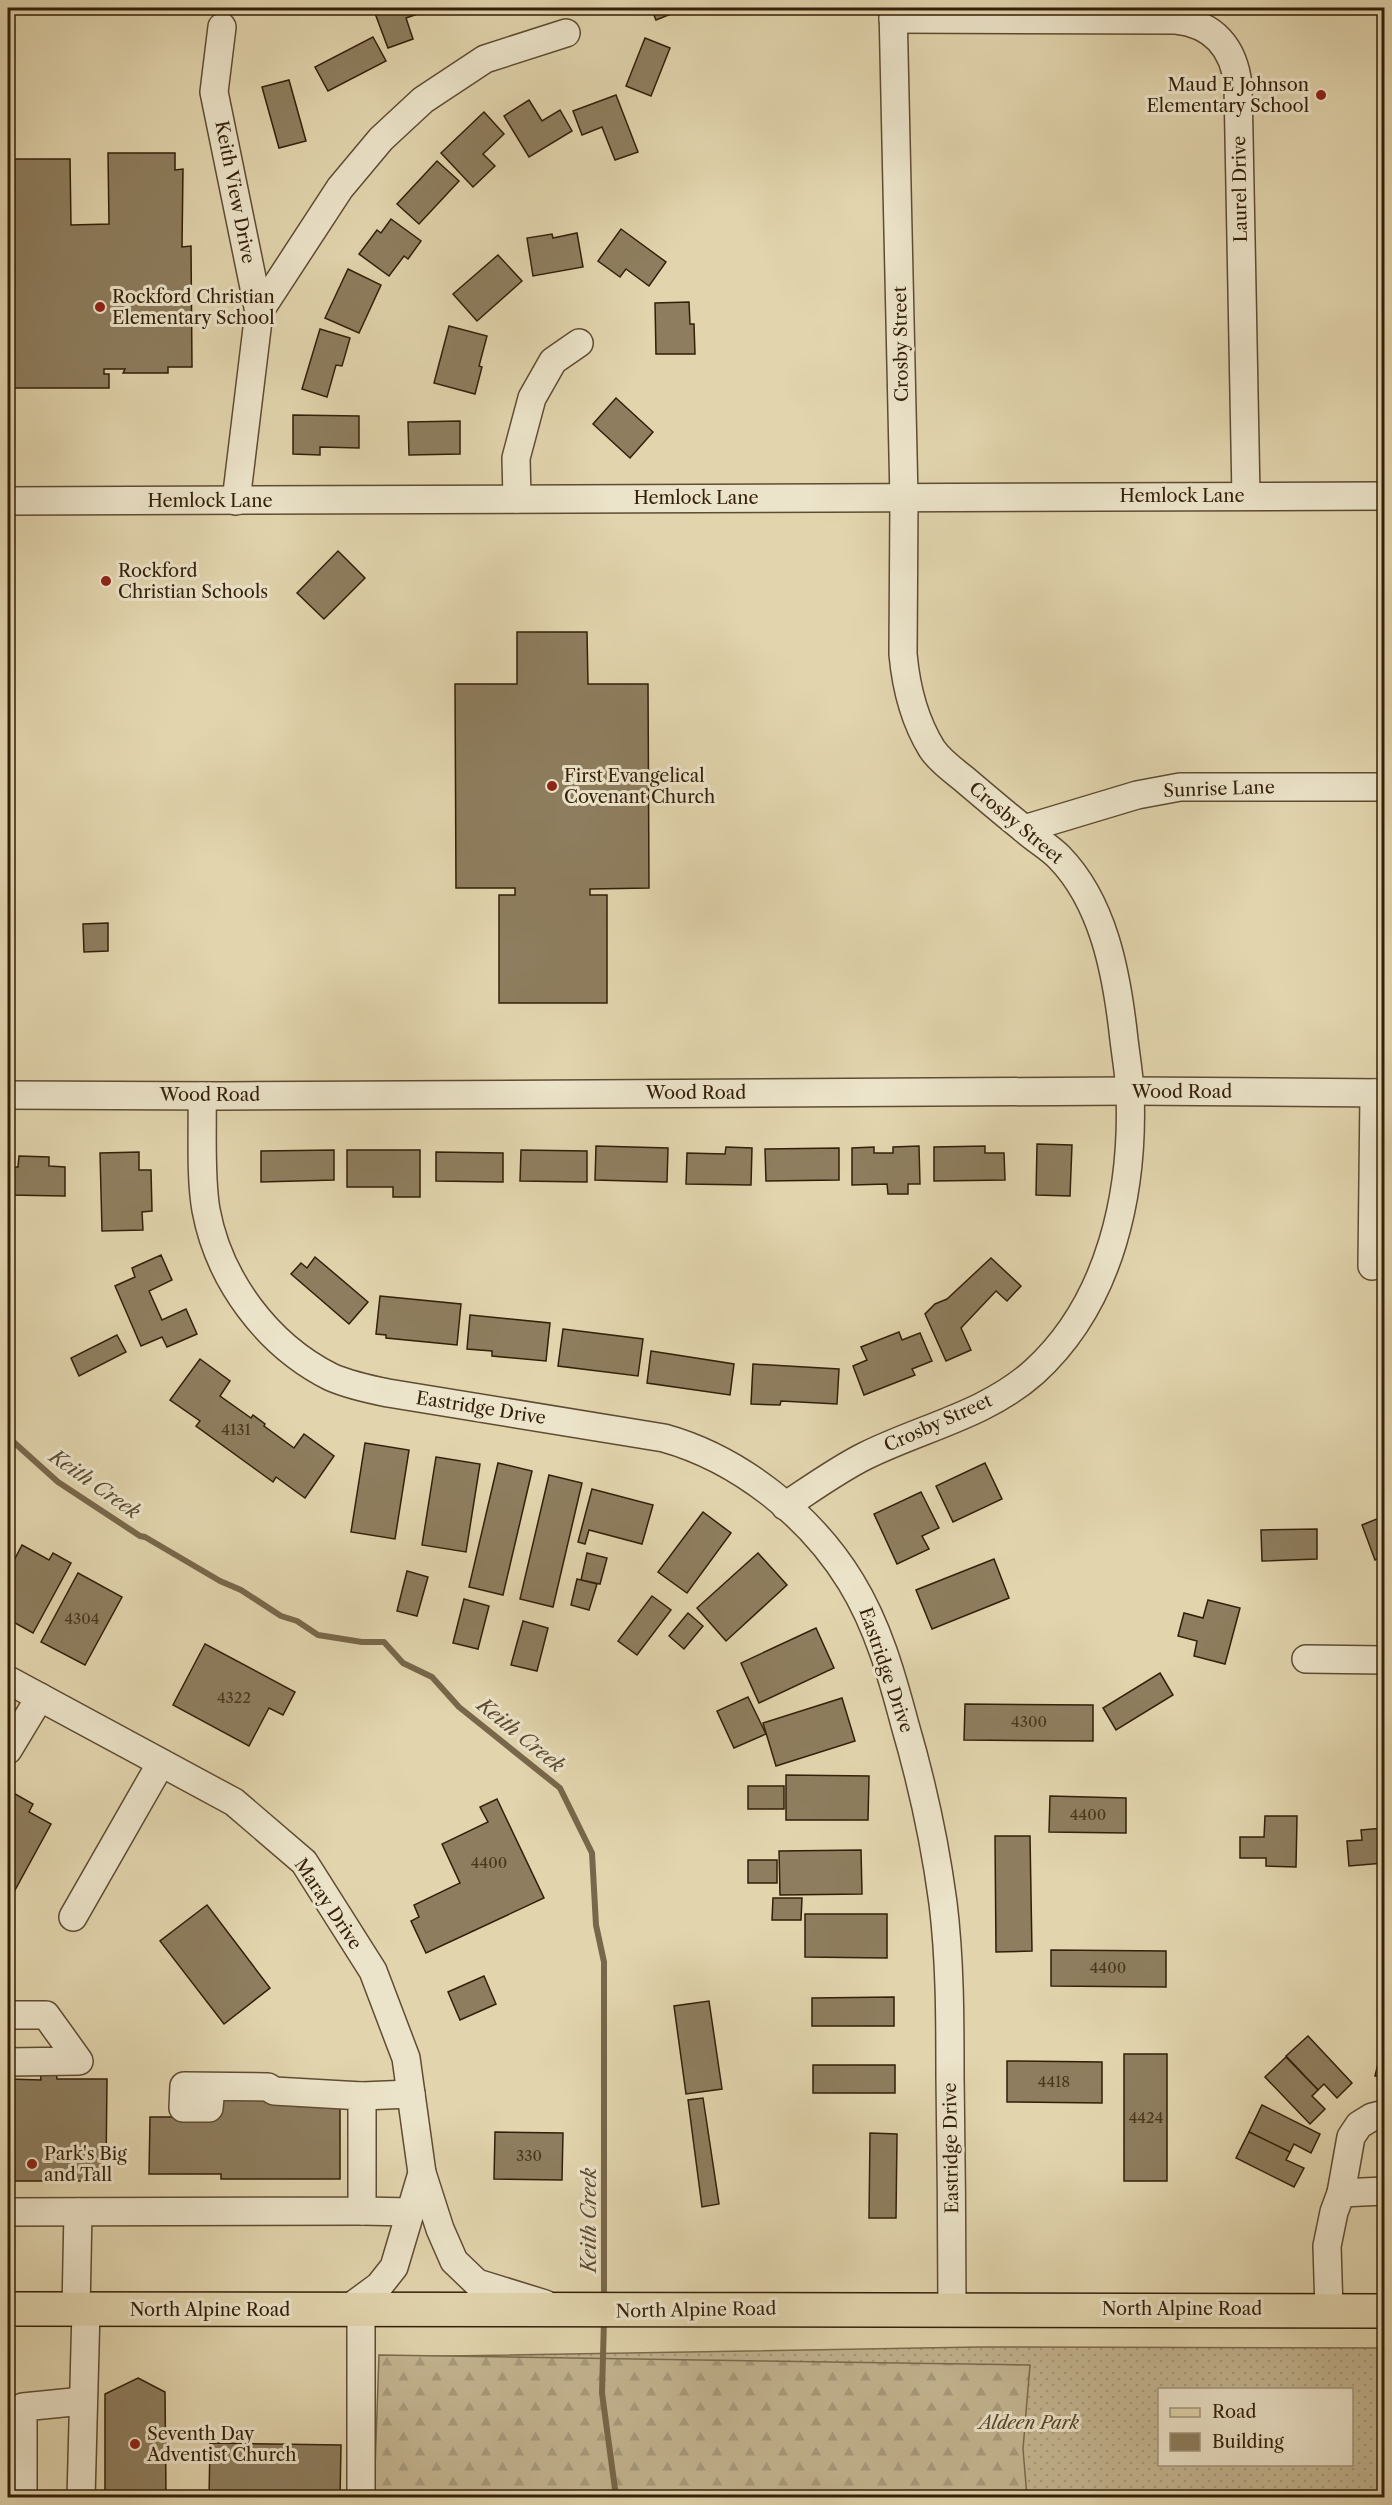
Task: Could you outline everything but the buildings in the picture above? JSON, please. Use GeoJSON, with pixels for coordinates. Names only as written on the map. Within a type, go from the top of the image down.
{"type":"FeatureCollection","features":[{"type":"Feature","properties":{"kind":"main road","name":"North Alpine Road"},"geometry":{"type":"LineString","coordinates":[[8,2309],[643,2311],[952,2308],[1384,2311]]}},
{"type":"Feature","properties":{"kind":"street","name":"Laurel Drive"},"geometry":{"type":"LineString","coordinates":[[893,13],[1176,20],[1194,22],[1208,28],[1226,48],[1236,70],[1238,85],[1246,496]]}},
{"type":"Feature","properties":{"kind":"street","name":"Crosby Street"},"geometry":{"type":"LineString","coordinates":[[785,1506],[865,1456],[982,1407],[1031,1374],[1055,1352],[1072,1329],[1101,1276],[1119,1217],[1128,1158],[1130,1091],[1119,995],[1105,938],[1094,911],[1069,869],[1058,856],[933,751],[909,696],[903,654],[904,499],[893,13]]}},
{"type":"Feature","properties":{"kind":"street","name":"Keith View Drive"},"geometry":{"type":"LineString","coordinates":[[222,27],[214,92],[260,312],[236,501]]}},
{"type":"Feature","properties":{"kind":"street"},"geometry":{"type":"LineString","coordinates":[[260,312],[340,188],[381,139],[423,100],[484,59],[567,33]]}},
{"type":"Feature","properties":{"kind":"street"},"geometry":{"type":"LineString","coordinates":[[517,499],[516,459],[532,398],[553,361],[579,343]]}},
{"type":"Feature","properties":{"kind":"street","name":"Hemlock Lane"},"geometry":{"type":"LineString","coordinates":[[8,501],[1384,496]]}},
{"type":"Feature","properties":{"kind":"street","name":"Sunrise Lane"},"geometry":{"type":"LineString","coordinates":[[1024,829],[1137,795],[1171,788],[1384,787]]}},
{"type":"Feature","properties":{"kind":"street","name":"Wood Road"},"geometry":{"type":"LineString","coordinates":[[8,1095],[1130,1091],[1379,1093]]}},
{"type":"Feature","properties":{"kind":"street"},"geometry":{"type":"LineString","coordinates":[[1372,1266],[1379,1093]]}},
{"type":"Feature","properties":{"kind":"street","name":"Eastridge Drive"},"geometry":{"type":"LineString","coordinates":[[202,1096],[206,1209],[219,1252],[233,1283],[245,1302],[292,1353],[332,1377],[363,1388],[664,1438],[685,1444],[722,1460],[785,1506],[833,1556],[864,1606],[888,1665],[901,1708],[928,1814],[943,1906],[949,2001],[952,2308]]}},
{"type":"Feature","properties":{"kind":"street"},"geometry":{"type":"LineString","coordinates":[[1306,1659],[1384,1660]]}},
{"type":"Feature","properties":{"kind":"street","name":"Maray Drive"},"geometry":{"type":"LineString","coordinates":[[8,1680],[234,1803],[304,1862],[372,1971],[406,2058],[422,2173]]}},
{"type":"Feature","properties":{"kind":"street"},"geometry":{"type":"LineString","coordinates":[[8,1750],[40,1697]]}},
{"type":"Feature","properties":{"kind":"street"},"geometry":{"type":"LineString","coordinates":[[73,1917],[161,1763]]}},
{"type":"Feature","properties":{"kind":"street"},"geometry":{"type":"LineString","coordinates":[[8,2015],[46,2015],[79,2061],[8,2062]]}},
{"type":"Feature","properties":{"kind":"street"},"geometry":{"type":"LineString","coordinates":[[211,2087],[268,2087],[274,2091],[362,2096],[411,2094]]}},
{"type":"Feature","properties":{"kind":"street"},"geometry":{"type":"LineString","coordinates":[[362,2096],[362,2211]]}},
{"type":"Feature","properties":{"kind":"street"},"geometry":{"type":"LineString","coordinates":[[1329,2310],[1327,2246],[1334,2212],[1341,2193],[1351,2137],[1359,2125],[1372,2117],[1384,2114]]}},
{"type":"Feature","properties":{"kind":"street"},"geometry":{"type":"LineString","coordinates":[[361,2498],[353,2311],[379,2286],[394,2267],[422,2173]]}},
{"type":"Feature","properties":{"kind":"street"},"geometry":{"type":"LineString","coordinates":[[422,2173],[440,2229],[454,2261],[477,2283],[568,2311]]}},
{"type":"Feature","properties":{"kind":"street"},"geometry":{"type":"LineString","coordinates":[[1341,2193],[1384,2191]]}},
{"type":"Feature","properties":{"kind":"street"},"geometry":{"type":"LineString","coordinates":[[8,2212],[411,2212]]}},
{"type":"Feature","properties":{"kind":"street"},"geometry":{"type":"LineString","coordinates":[[78,2212],[83,2401],[81,2498]]}},
{"type":"Feature","properties":{"kind":"street"},"geometry":{"type":"LineString","coordinates":[[23,2498],[23,2407],[83,2401]]}},
{"type":"Feature","properties":{"kind":"green space","name":"Aldeen Park"},"geometry":{"type":"Polygon","coordinates":[[[979,2347],[1384,2348],[1384,2497],[392,2497],[392,2357],[979,2347]]]}},
{"type":"Feature","properties":{"kind":"green space","name":"Aldeen Park"},"geometry":{"type":"Polygon","coordinates":[[[379,2355],[1030,2365],[1023,2449],[1027,2497],[374,2498],[379,2355]]]}},
{"type":"Feature","properties":{"kind":"waterway","name":"Keith Creek"},"geometry":{"type":"LineString","coordinates":[[8,1437],[58,1482],[140,1536],[220,1581],[241,1590],[281,1616],[297,1621],[318,1635],[362,1642],[384,1642],[403,1663],[432,1677],[459,1707],[560,1788],[592,1853],[596,1925],[604,1962],[604,2301]]}},
{"type":"Feature","properties":{"kind":"waterway","name":"Keith Creek"},"geometry":{"type":"LineString","coordinates":[[604,2320],[602,2393],[615,2489],[620,2498]]}},
{"type":"Feature","properties":{"kind":"place","name":"Maud E Johnson Elementary School"},"geometry":{"type":"Point","coordinates":[1321,95]}},
{"type":"Feature","properties":{"kind":"place","name":"Rockford Christian Elementary School"},"geometry":{"type":"Point","coordinates":[100,307]}},
{"type":"Feature","properties":{"kind":"place","name":"Rockford Christian Schools"},"geometry":{"type":"Point","coordinates":[106,581]}},
{"type":"Feature","properties":{"kind":"place","name":"First Evangelical Covenant Church"},"geometry":{"type":"Point","coordinates":[552,786]}},
{"type":"Feature","properties":{"kind":"place","name":"Park's Big and Tall"},"geometry":{"type":"Point","coordinates":[32,2164]}},
{"type":"Feature","properties":{"kind":"place","name":"Seventh Day Adventist Church"},"geometry":{"type":"Point","coordinates":[135,2444]}}]}
